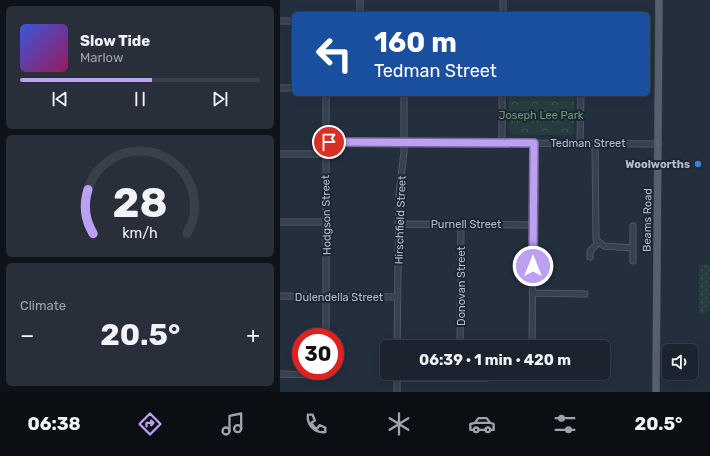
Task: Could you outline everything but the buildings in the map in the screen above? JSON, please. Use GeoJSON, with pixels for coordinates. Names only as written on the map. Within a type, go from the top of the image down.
{"type":"FeatureCollection","features":[{"type":"Feature","properties":{"kind":"main road","name":"Beams Road"},"geometry":{"type":"LineString","coordinates":[[656,392],[659,0]]}},
{"type":"Feature","properties":{"kind":"street"},"geometry":{"type":"LineString","coordinates":[[360,0],[360,12]]}},
{"type":"Feature","properties":{"kind":"street"},"geometry":{"type":"LineString","coordinates":[[503,0],[503,12]]}},
{"type":"Feature","properties":{"kind":"street"},"geometry":{"type":"LineString","coordinates":[[280,21],[292,21]]}},
{"type":"Feature","properties":{"kind":"street"},"geometry":{"type":"LineString","coordinates":[[280,88],[292,88]]}},
{"type":"Feature","properties":{"kind":"street","name":"Hodgson Street"},"geometry":{"type":"LineString","coordinates":[[326,96],[326,328]]}},
{"type":"Feature","properties":{"kind":"street","name":"Hirschfield Street"},"geometry":{"type":"LineString","coordinates":[[397,340],[399,188],[404,142],[404,96]]}},
{"type":"Feature","properties":{"kind":"street"},"geometry":{"type":"LineString","coordinates":[[502,96],[502,143]]}},
{"type":"Feature","properties":{"kind":"street"},"geometry":{"type":"LineString","coordinates":[[580,96],[580,143]]}},
{"type":"Feature","properties":{"kind":"street","name":"Tedman Street"},"geometry":{"type":"LineString","coordinates":[[325,142],[659,144]]}},
{"type":"Feature","properties":{"kind":"street"},"geometry":{"type":"LineString","coordinates":[[532,340],[534,143]]}},
{"type":"Feature","properties":{"kind":"street"},"geometry":{"type":"LineString","coordinates":[[590,257],[590,251],[598,243],[596,143]]}},
{"type":"Feature","properties":{"kind":"street"},"geometry":{"type":"LineString","coordinates":[[280,154],[325,154]]}},
{"type":"Feature","properties":{"kind":"street"},"geometry":{"type":"LineString","coordinates":[[280,222],[327,222]]}},
{"type":"Feature","properties":{"kind":"street","name":"Purnell Street"},"geometry":{"type":"LineString","coordinates":[[398,224],[533,224]]}},
{"type":"Feature","properties":{"kind":"street","name":"Donovan Street"},"geometry":{"type":"LineString","coordinates":[[460,340],[461,224]]}},
{"type":"Feature","properties":{"kind":"street"},"geometry":{"type":"LineString","coordinates":[[633,226],[633,261]]}},
{"type":"Feature","properties":{"kind":"street"},"geometry":{"type":"LineString","coordinates":[[598,243],[604,246],[632,248]]}},
{"type":"Feature","properties":{"kind":"street"},"geometry":{"type":"LineString","coordinates":[[532,293],[585,294]]}},
{"type":"Feature","properties":{"kind":"street","name":"Dulendella Street"},"geometry":{"type":"LineString","coordinates":[[280,296],[398,297]]}},
{"type":"Feature","properties":{"kind":"street"},"geometry":{"type":"LineString","coordinates":[[280,374],[292,374]]}},
{"type":"Feature","properties":{"kind":"street"},"geometry":{"type":"LineString","coordinates":[[397,380],[397,392]]}},
{"type":"Feature","properties":{"kind":"green space","name":"Joseph Lee Park"},"geometry":{"type":"Polygon","coordinates":[[[509,96],[574,96],[574,131],[572,135],[513,135],[509,130],[509,96]]]}},
{"type":"Feature","properties":{"kind":"green space"},"geometry":{"type":"Polygon","coordinates":[[[699,265],[710,265],[710,309],[704,314],[699,314],[699,265]]]}},
{"type":"Feature","properties":{"kind":"place","name":"Woolworths"},"geometry":{"type":"Point","coordinates":[698,164]}},
{"type":"Feature","properties":{"kind":"route"},"geometry":{"type":"LineString","coordinates":[[329,142],[534,143],[533,266]]}}]}
